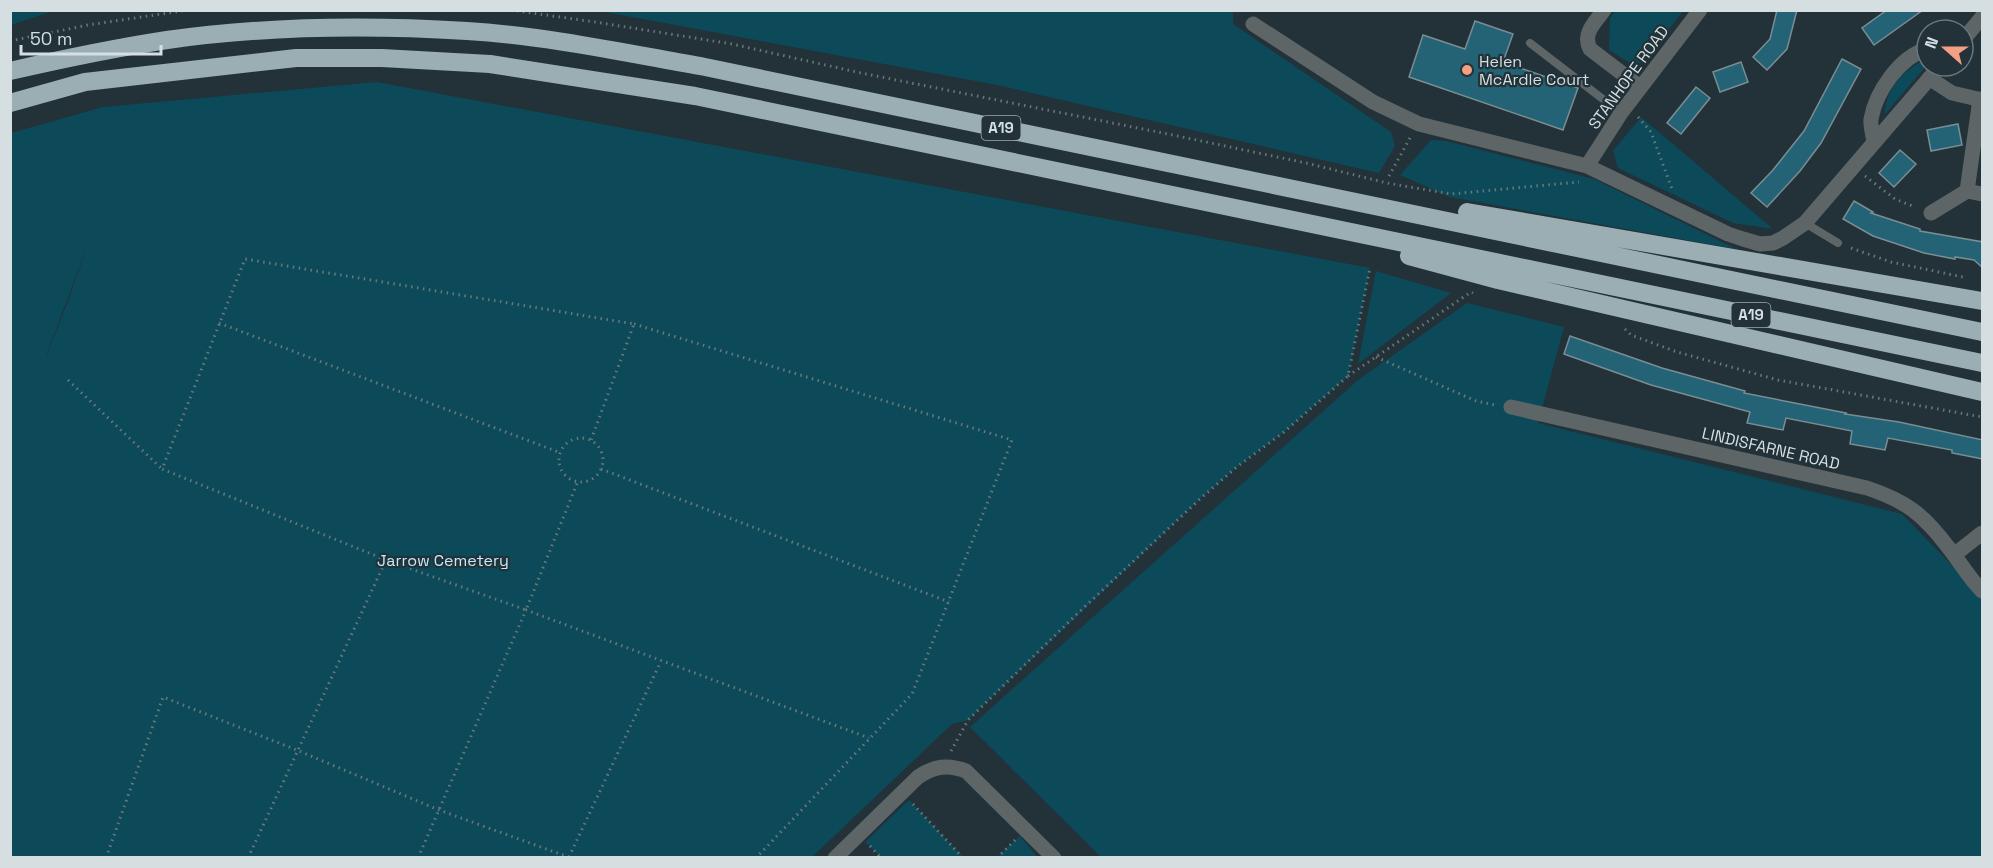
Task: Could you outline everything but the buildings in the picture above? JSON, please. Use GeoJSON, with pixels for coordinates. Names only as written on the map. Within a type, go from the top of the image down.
{"type":"FeatureCollection","features":[{"type":"Feature","properties":{"kind":"highway","name":"A19"},"geometry":{"type":"LineString","coordinates":[[10,71],[167,40],[269,30],[356,27],[467,31],[532,38],[705,67],[1983,332]]}},
{"type":"Feature","properties":{"kind":"highway","name":"A19"},"geometry":{"type":"LineString","coordinates":[[10,103],[85,82],[296,58],[382,58],[490,64],[695,96],[1983,363]]}},
{"type":"Feature","properties":{"kind":"highway"},"geometry":{"type":"LineString","coordinates":[[1301,189],[1439,207],[1983,301]]}},
{"type":"Feature","properties":{"kind":"highway"},"geometry":{"type":"LineString","coordinates":[[1296,222],[1386,250],[1498,280],[1983,392]]}},
{"type":"Feature","properties":{"kind":"street"},"geometry":{"type":"LineString","coordinates":[[1604,10],[1588,32],[1586,41],[1590,49],[1640,87]]}},
{"type":"Feature","properties":{"kind":"street","name":"STANHOPE ROAD"},"geometry":{"type":"LineString","coordinates":[[1587,166],[1623,110],[1700,10]]}},
{"type":"Feature","properties":{"kind":"street"},"geometry":{"type":"LineString","coordinates":[[1253,24],[1373,102],[1419,124],[1587,166],[1728,234],[1760,244],[1773,243],[1805,223],[1929,78],[1952,93],[1982,99],[1967,191]]}},
{"type":"Feature","properties":{"kind":"street"},"geometry":{"type":"LineString","coordinates":[[1874,142],[1870,120],[1881,91],[1896,69],[1915,52]]}},
{"type":"Feature","properties":{"kind":"street"},"geometry":{"type":"LineString","coordinates":[[1931,213],[1967,191],[1983,194]]}},
{"type":"Feature","properties":{"kind":"street","name":"LINDISFARNE ROAD"},"geometry":{"type":"LineString","coordinates":[[1511,407],[1878,492],[1910,507],[1928,522],[1963,569],[1983,591]]}},
{"type":"Feature","properties":{"kind":"street"},"geometry":{"type":"LineString","coordinates":[[1954,555],[1983,533]]}},
{"type":"Feature","properties":{"kind":"street"},"geometry":{"type":"LineString","coordinates":[[835,858],[918,777],[942,766],[966,771],[1054,858]]}},
{"type":"Feature","properties":{"kind":"lane"},"geometry":{"type":"LineString","coordinates":[[1530,43],[1623,110]]}},
{"type":"Feature","properties":{"kind":"lane"},"geometry":{"type":"LineString","coordinates":[[1805,223],[1838,243]]}},
{"type":"Feature","properties":{"kind":"path"},"geometry":{"type":"LineString","coordinates":[[10,41],[88,25],[188,10]]}},
{"type":"Feature","properties":{"kind":"path"},"geometry":{"type":"LineString","coordinates":[[511,10],[732,44],[861,73],[1306,163],[1387,183],[1451,194],[1579,183],[1587,166]]}},
{"type":"Feature","properties":{"kind":"path"},"geometry":{"type":"LineString","coordinates":[[1623,110],[1638,116],[1651,132],[1680,210]]}},
{"type":"Feature","properties":{"kind":"path"},"geometry":{"type":"LineString","coordinates":[[1389,176],[1419,124]]}},
{"type":"Feature","properties":{"kind":"path"},"geometry":{"type":"LineString","coordinates":[[1852,166],[1895,199],[1931,213]]}},
{"type":"Feature","properties":{"kind":"path"},"geometry":{"type":"LineString","coordinates":[[1838,243],[1891,262],[1971,279]]}},
{"type":"Feature","properties":{"kind":"path"},"geometry":{"type":"LineString","coordinates":[[162,469],[245,259],[634,324],[1012,440],[912,693],[756,858]]}},
{"type":"Feature","properties":{"kind":"path"},"geometry":{"type":"LineString","coordinates":[[1348,376],[1370,268]]}},
{"type":"Feature","properties":{"kind":"path"},"geometry":{"type":"LineString","coordinates":[[942,766],[968,720],[1201,498],[1238,466],[1284,432],[1348,376],[1471,292],[1482,295]]}},
{"type":"Feature","properties":{"kind":"path"},"geometry":{"type":"LineString","coordinates":[[219,323],[561,453]]}},
{"type":"Feature","properties":{"kind":"path"},"geometry":{"type":"LineString","coordinates":[[591,440],[634,324]]}},
{"type":"Feature","properties":{"kind":"path"},"geometry":{"type":"LineString","coordinates":[[1624,328],[1631,335],[1677,352],[1778,380],[1983,417]]}},
{"type":"Feature","properties":{"kind":"path"},"geometry":{"type":"LineString","coordinates":[[1376,357],[1476,401],[1511,407]]}},
{"type":"Feature","properties":{"kind":"path"},"geometry":{"type":"LineString","coordinates":[[68,380],[162,469],[386,560],[869,738]]}},
{"type":"Feature","properties":{"kind":"path"},"geometry":{"type":"LineString","coordinates":[[575,439],[591,440],[602,453],[601,469],[592,479],[578,482],[567,477],[563,472],[560,465],[561,453],[565,446],[575,439]]}},
{"type":"Feature","properties":{"kind":"path"},"geometry":{"type":"LineString","coordinates":[[601,469],[949,602]]}},
{"type":"Feature","properties":{"kind":"path"},"geometry":{"type":"LineString","coordinates":[[418,858],[526,610],[578,482]]}},
{"type":"Feature","properties":{"kind":"path"},"geometry":{"type":"LineString","coordinates":[[248,858],[386,560]]}},
{"type":"Feature","properties":{"kind":"path"},"geometry":{"type":"LineString","coordinates":[[106,858],[163,697],[439,810],[570,857],[662,661]]}},
{"type":"Feature","properties":{"kind":"path"},"geometry":{"type":"LineString","coordinates":[[902,792],[963,858]]}},
{"type":"Feature","properties":{"kind":"path"},"geometry":{"type":"LineString","coordinates":[[997,858],[1027,830]]}},
{"type":"Feature","properties":{"kind":"green space"},"geometry":{"type":"Polygon","coordinates":[[[11,10],[53,10],[53,11],[11,25],[11,10]]]}},
{"type":"Feature","properties":{"kind":"green space"},"geometry":{"type":"Polygon","coordinates":[[[600,11],[1233,11],[1233,24],[1391,132],[1395,146],[1379,173],[997,85],[600,11]]]}},
{"type":"Feature","properties":{"kind":"green space"},"geometry":{"type":"Polygon","coordinates":[[[1615,11],[1683,11],[1648,56],[1639,64],[1630,63],[1609,50],[1610,18],[1615,11]]]}},
{"type":"Feature","properties":{"kind":"green space"},"geometry":{"type":"Polygon","coordinates":[[[1915,66],[1916,78],[1885,114],[1892,88],[1915,66]]]}},
{"type":"Feature","properties":{"kind":"green space","name":"Jarrow Cemetery"},"geometry":{"type":"Polygon","coordinates":[[[377,82],[1370,268],[1348,376],[1284,432],[1238,466],[1201,498],[968,720],[952,724],[812,857],[11,857],[11,133],[103,107],[377,82]],[[90,239],[46,357],[68,301],[90,239]]]}},
{"type":"Feature","properties":{"kind":"green space"},"geometry":{"type":"Polygon","coordinates":[[[1641,117],[1773,229],[1733,223],[1618,168],[1613,151],[1641,117]]]}},
{"type":"Feature","properties":{"kind":"green space"},"geometry":{"type":"Polygon","coordinates":[[[1431,140],[1446,141],[1594,179],[1736,249],[1450,197],[1400,175],[1431,140]]]}},
{"type":"Feature","properties":{"kind":"green space"},"geometry":{"type":"Polygon","coordinates":[[[1376,271],[1451,293],[1358,364],[1376,271]]]}},
{"type":"Feature","properties":{"kind":"green space"},"geometry":{"type":"Polygon","coordinates":[[[1467,303],[1564,327],[1538,423],[1902,514],[1982,596],[1982,857],[1101,857],[970,727],[1358,380],[1467,303]]]}},
{"type":"Feature","properties":{"kind":"green space"},"geometry":{"type":"Polygon","coordinates":[[[909,800],[963,857],[881,857],[865,842],[909,800]]]}},
{"type":"Feature","properties":{"kind":"green space"},"geometry":{"type":"Polygon","coordinates":[[[1020,836],[1037,857],[998,856],[1020,836]]]}},
{"type":"Feature","properties":{"kind":"place","name":"Helen McArdle Court"},"geometry":{"type":"Point","coordinates":[1467,70]}}]}
